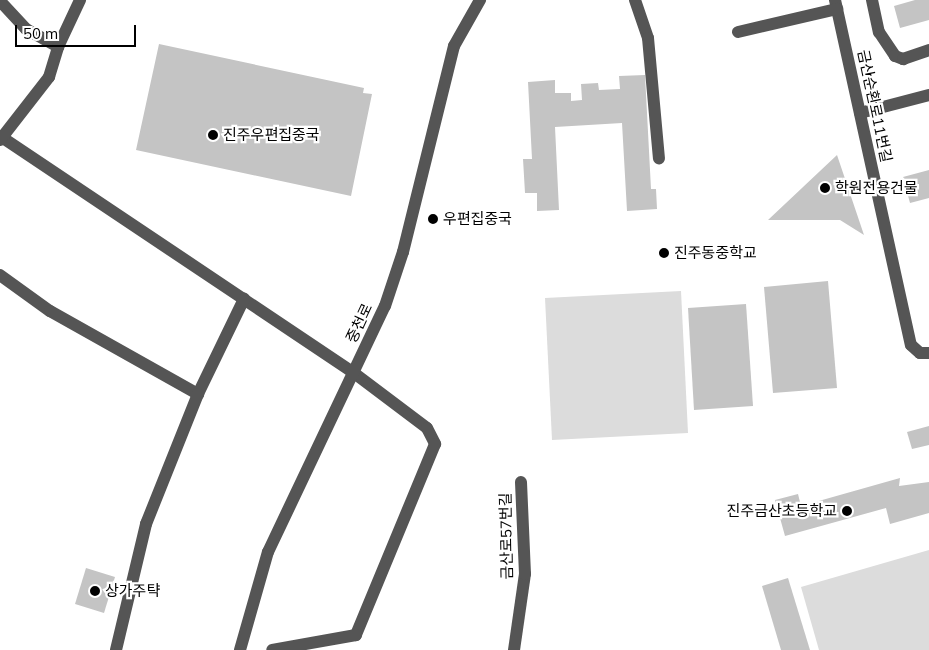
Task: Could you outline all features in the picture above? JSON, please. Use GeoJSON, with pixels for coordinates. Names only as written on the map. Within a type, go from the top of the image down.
{"type":"FeatureCollection","features":[{"type":"Feature","properties":{"kind":"street"},"geometry":{"type":"LineString","coordinates":[[80,0],[58,47],[49,77],[0,138],[354,373],[427,428],[435,444],[356,635],[272,650]]}},
{"type":"Feature","properties":{"kind":"street","name":"중천로"},"geometry":{"type":"LineString","coordinates":[[240,650],[268,552],[385,306],[403,252],[454,46],[480,0]]}},
{"type":"Feature","properties":{"kind":"street"},"geometry":{"type":"LineString","coordinates":[[635,0],[648,38],[659,158]]}},
{"type":"Feature","properties":{"kind":"street"},"geometry":{"type":"LineString","coordinates":[[872,0],[879,32],[895,56],[903,59],[929,50]]}},
{"type":"Feature","properties":{"kind":"street"},"geometry":{"type":"LineString","coordinates":[[0,1],[26,29],[58,47]]}},
{"type":"Feature","properties":{"kind":"street"},"geometry":{"type":"LineString","coordinates":[[738,32],[836,4]]}},
{"type":"Feature","properties":{"kind":"street","name":"금산순환로11번길"},"geometry":{"type":"LineString","coordinates":[[836,4],[911,344],[920,353],[929,353]]}},
{"type":"Feature","properties":{"kind":"street"},"geometry":{"type":"LineString","coordinates":[[860,113],[929,95]]}},
{"type":"Feature","properties":{"kind":"street"},"geometry":{"type":"LineString","coordinates":[[0,275],[50,311],[198,394]]}},
{"type":"Feature","properties":{"kind":"street"},"geometry":{"type":"LineString","coordinates":[[116,650],[146,524],[198,394],[244,299]]}},
{"type":"Feature","properties":{"kind":"street","name":"금산로57번길"},"geometry":{"type":"LineString","coordinates":[[514,650],[525,574],[521,482]]}},
{"type":"Feature","properties":{"kind":"shaded area"},"geometry":{"type":"Polygon","coordinates":[[[681,291],[688,433],[552,440],[545,298],[681,291]]]}},
{"type":"Feature","properties":{"kind":"shaded area"},"geometry":{"type":"Polygon","coordinates":[[[929,550],[929,650],[819,650],[801,587],[929,550]]]}},
{"type":"Feature","properties":{"kind":"building"},"geometry":{"type":"Polygon","coordinates":[[[915,0],[929,0],[929,20],[900,28],[894,6],[915,0]]]}},
{"type":"Feature","properties":{"kind":"building","name":"진주우편집중국"},"geometry":{"type":"Polygon","coordinates":[[[159,44],[364,88],[363,93],[372,94],[351,196],[136,150],[159,44]]]}},
{"type":"Feature","properties":{"kind":"building"},"geometry":{"type":"Polygon","coordinates":[[[645,75],[651,189],[656,189],[657,209],[627,211],[622,123],[555,127],[559,210],[537,211],[537,193],[525,193],[523,159],[532,159],[528,82],[555,80],[555,93],[571,93],[571,101],[582,100],[581,84],[598,83],[599,90],[620,89],[619,76],[645,75]]]}},
{"type":"Feature","properties":{"kind":"building","name":"학원전용건물"},"geometry":{"type":"Polygon","coordinates":[[[837,155],[864,235],[840,220],[768,220],[837,155]]]}},
{"type":"Feature","properties":{"kind":"building"},"geometry":{"type":"Polygon","coordinates":[[[929,170],[929,198],[910,203],[903,177],[929,170]]]}},
{"type":"Feature","properties":{"kind":"building"},"geometry":{"type":"Polygon","coordinates":[[[828,281],[837,388],[773,393],[764,287],[828,281]]]}},
{"type":"Feature","properties":{"kind":"building"},"geometry":{"type":"Polygon","coordinates":[[[746,304],[753,406],[694,410],[688,308],[746,304]]]}},
{"type":"Feature","properties":{"kind":"building"},"geometry":{"type":"Polygon","coordinates":[[[929,426],[929,445],[912,449],[907,432],[929,426]]]}},
{"type":"Feature","properties":{"kind":"building"},"geometry":{"type":"Polygon","coordinates":[[[900,478],[899,486],[929,482],[929,513],[890,524],[886,508],[785,536],[775,500],[798,494],[801,506],[900,478]]]}},
{"type":"Feature","properties":{"kind":"building","name":"상가주탹"},"geometry":{"type":"Polygon","coordinates":[[[86,568],[115,577],[104,613],[75,604],[86,568]]]}},
{"type":"Feature","properties":{"kind":"building"},"geometry":{"type":"Polygon","coordinates":[[[788,578],[810,650],[781,650],[762,586],[788,578]]]}},
{"type":"Feature","properties":{"kind":"place","name":"진주우편집중국"},"geometry":{"type":"Point","coordinates":[213,135]}},
{"type":"Feature","properties":{"kind":"place","name":"학원전용건물"},"geometry":{"type":"Point","coordinates":[825,188]}},
{"type":"Feature","properties":{"kind":"place","name":"우편집중국"},"geometry":{"type":"Point","coordinates":[433,219]}},
{"type":"Feature","properties":{"kind":"place","name":"진주동중학교"},"geometry":{"type":"Point","coordinates":[664,253]}},
{"type":"Feature","properties":{"kind":"place","name":"진주금산초등학교"},"geometry":{"type":"Point","coordinates":[847,511]}},
{"type":"Feature","properties":{"kind":"place","name":"상가주탹"},"geometry":{"type":"Point","coordinates":[95,591]}}]}
